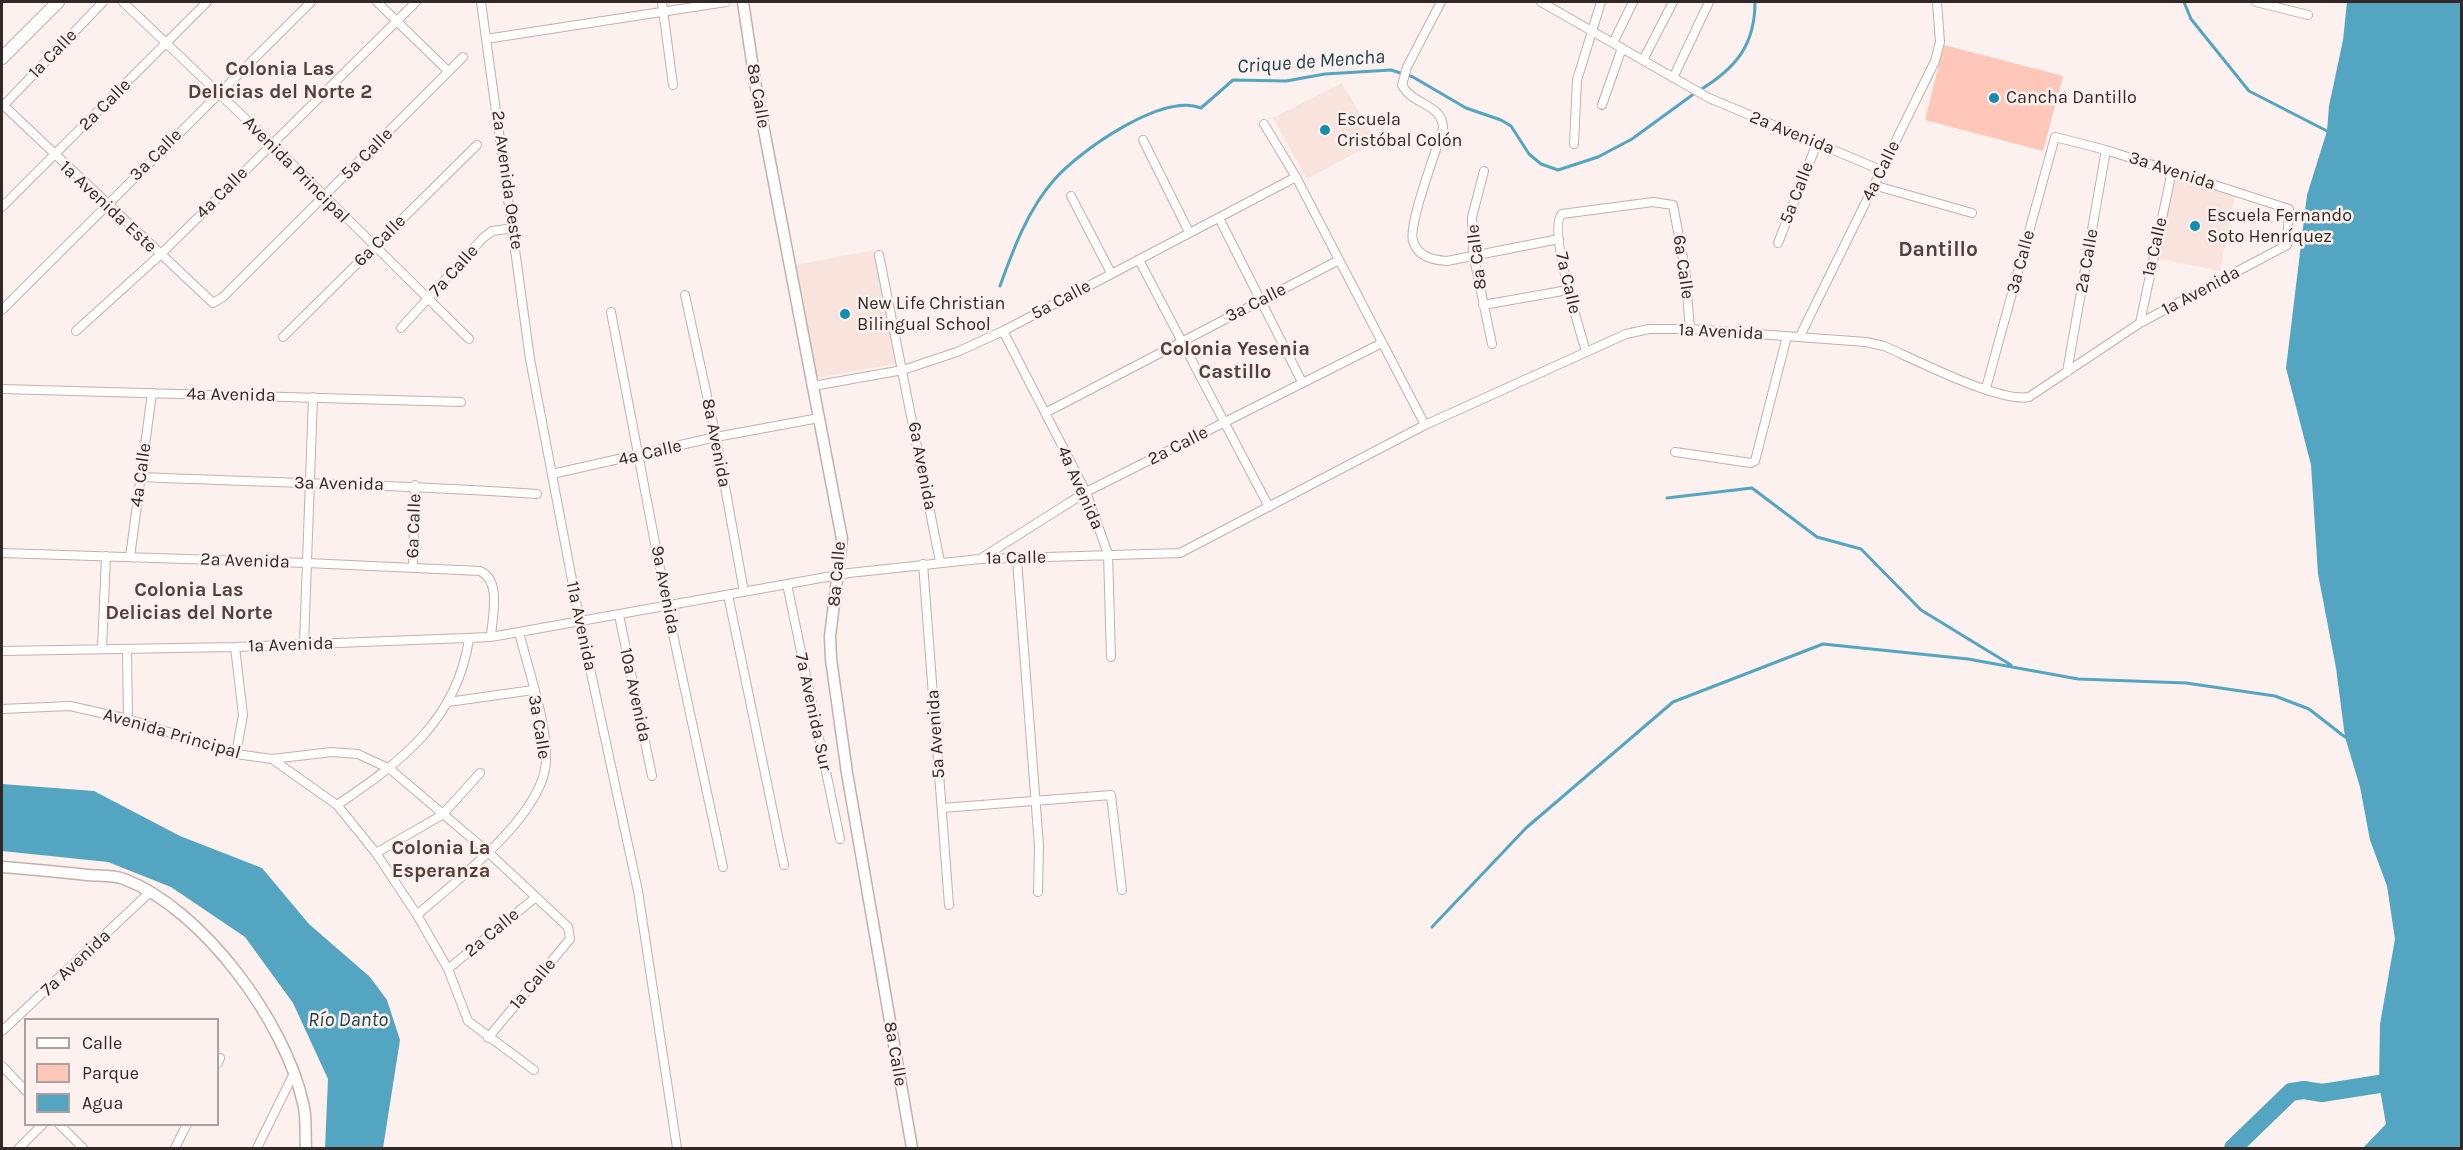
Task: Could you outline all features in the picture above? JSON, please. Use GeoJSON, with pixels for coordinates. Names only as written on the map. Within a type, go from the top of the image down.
{"type":"FeatureCollection","features":[{"type":"Feature","properties":{"kind":"main road"},"geometry":{"type":"LineString","coordinates":[[2,58],[58,2]]}},
{"type":"Feature","properties":{"kind":"street","name":"1ª Calle"},"geometry":{"type":"LineString","coordinates":[[2,105],[103,2]]}},
{"type":"Feature","properties":{"kind":"street","name":"Avenida Principal"},"geometry":{"type":"LineString","coordinates":[[123,2],[272,144],[427,301],[469,339]]}},
{"type":"Feature","properties":{"kind":"street","name":"2ª Calle"},"geometry":{"type":"LineString","coordinates":[[2,207],[207,2]]}},
{"type":"Feature","properties":{"kind":"street","name":"3ª Calle"},"geometry":{"type":"LineString","coordinates":[[2,310],[311,2]]}},
{"type":"Feature","properties":{"kind":"street"},"geometry":{"type":"LineString","coordinates":[[377,2],[448,71]]}},
{"type":"Feature","properties":{"kind":"street","name":"4ª Calle"},"geometry":{"type":"LineString","coordinates":[[76,331],[160,255],[416,2]]}},
{"type":"Feature","properties":{"kind":"street","name":"2a Avenida Oeste"},"geometry":{"type":"LineString","coordinates":[[481,2],[514,228],[530,359]]}},
{"type":"Feature","properties":{"kind":"street"},"geometry":{"type":"LineString","coordinates":[[486,39],[662,6],[726,2]]}},
{"type":"Feature","properties":{"kind":"street","name":"8a Calle"},"geometry":{"type":"LineString","coordinates":[[743,2],[756,88],[842,539],[830,636],[831,658],[847,773],[912,1149]]}},
{"type":"Feature","properties":{"kind":"street"},"geometry":{"type":"LineString","coordinates":[[1441,2],[1407,67],[1403,81],[1405,90],[1440,113],[1443,119],[1443,128],[1412,229],[1413,240],[1421,254],[1435,260],[1447,261],[1473,253],[1558,239]]}},
{"type":"Feature","properties":{"kind":"street","name":"2a Avenida"},"geometry":{"type":"LineString","coordinates":[[1541,2],[1558,6],[1590,30],[1703,95],[1881,170]]}},
{"type":"Feature","properties":{"kind":"street"},"geometry":{"type":"LineString","coordinates":[[1574,144],[1577,80],[1590,30],[1601,2]]}},
{"type":"Feature","properties":{"kind":"street"},"geometry":{"type":"LineString","coordinates":[[1613,43],[1633,2]]}},
{"type":"Feature","properties":{"kind":"street"},"geometry":{"type":"LineString","coordinates":[[1643,60],[1673,2]]}},
{"type":"Feature","properties":{"kind":"street"},"geometry":{"type":"LineString","coordinates":[[1673,78],[1709,2]]}},
{"type":"Feature","properties":{"kind":"street","name":"4a Calle"},"geometry":{"type":"LineString","coordinates":[[1800,336],[1935,61],[1940,42],[1937,2]]}},
{"type":"Feature","properties":{"kind":"street"},"geometry":{"type":"LineString","coordinates":[[2256,2],[2308,15]]}},
{"type":"Feature","properties":{"kind":"street"},"geometry":{"type":"LineString","coordinates":[[662,6],[673,85]]}},
{"type":"Feature","properties":{"kind":"street"},"geometry":{"type":"LineString","coordinates":[[1602,105],[1622,48]]}},
{"type":"Feature","properties":{"kind":"street","name":"5ª Calle"},"geometry":{"type":"LineString","coordinates":[[218,301],[463,57]]}},
{"type":"Feature","properties":{"kind":"street","name":"1a Avenida Este"},"geometry":{"type":"LineString","coordinates":[[2,105],[207,300],[213,303],[218,301]]}},
{"type":"Feature","properties":{"kind":"street"},"geometry":{"type":"LineString","coordinates":[[1264,124],[1296,177],[1425,425]]}},
{"type":"Feature","properties":{"kind":"street","name":"3a Avenida"},"geometry":{"type":"LineString","coordinates":[[2057,136],[2287,208]]}},
{"type":"Feature","properties":{"kind":"street","name":"3a Calle"},"geometry":{"type":"LineString","coordinates":[[1986,388],[2057,136]]}},
{"type":"Feature","properties":{"kind":"street"},"geometry":{"type":"LineString","coordinates":[[1143,140],[1189,232]]}},
{"type":"Feature","properties":{"kind":"street","name":"5a Calle"},"geometry":{"type":"LineString","coordinates":[[1778,243],[1816,143]]}},
{"type":"Feature","properties":{"kind":"street","name":"6ª Calle"},"geometry":{"type":"LineString","coordinates":[[283,338],[477,145]]}},
{"type":"Feature","properties":{"kind":"street","name":"2a Calle"},"geometry":{"type":"LineString","coordinates":[[2067,372],[2106,150]]}},
{"type":"Feature","properties":{"kind":"street","name":"8a Calle"},"geometry":{"type":"LineString","coordinates":[[1484,171],[1472,217],[1473,253],[1492,344]]}},
{"type":"Feature","properties":{"kind":"street","name":"1a Calle"},"geometry":{"type":"LineString","coordinates":[[2140,323],[2172,171]]}},
{"type":"Feature","properties":{"kind":"street","name":"5a Calle"},"geometry":{"type":"LineString","coordinates":[[813,386],[903,370],[957,352],[1002,331],[1296,177]]}},
{"type":"Feature","properties":{"kind":"street"},"geometry":{"type":"LineString","coordinates":[[1874,185],[1972,213]]}},
{"type":"Feature","properties":{"kind":"street"},"geometry":{"type":"LineString","coordinates":[[1071,196],[1112,273]]}},
{"type":"Feature","properties":{"kind":"street","name":"6a Calle"},"geometry":{"type":"LineString","coordinates":[[1562,214],[1653,202],[1672,205],[1685,269],[1690,329]]}},
{"type":"Feature","properties":{"kind":"street","name":"1a Avenida"},"geometry":{"type":"LineString","coordinates":[[1425,425],[1586,352],[1633,332],[1649,328],[1866,342],[1884,346],[2012,397],[2029,397],[2140,323],[2287,245],[2289,212],[2287,208]]}},
{"type":"Feature","properties":{"kind":"street","name":"7a Calle"},"geometry":{"type":"LineString","coordinates":[[1562,214],[1557,219],[1556,225],[1558,239],[1568,290],[1586,352]]}},
{"type":"Feature","properties":{"kind":"street"},"geometry":{"type":"LineString","coordinates":[[1219,218],[1302,382]]}},
{"type":"Feature","properties":{"kind":"street","name":"7ª Calle"},"geometry":{"type":"LineString","coordinates":[[401,328],[483,238],[492,231],[514,228]]}},
{"type":"Feature","properties":{"kind":"street"},"geometry":{"type":"LineString","coordinates":[[879,255],[903,370]]}},
{"type":"Feature","properties":{"kind":"street"},"geometry":{"type":"LineString","coordinates":[[1139,260],[1269,507]]}},
{"type":"Feature","properties":{"kind":"street","name":"3a Calle"},"geometry":{"type":"LineString","coordinates":[[1045,413],[1339,260]]}},
{"type":"Feature","properties":{"kind":"street"},"geometry":{"type":"LineString","coordinates":[[1483,305],[1568,290]]}},
{"type":"Feature","properties":{"kind":"street","name":"8a Avenida"},"geometry":{"type":"LineString","coordinates":[[685,295],[716,437],[744,592]]}},
{"type":"Feature","properties":{"kind":"street","name":"9a Avenida"},"geometry":{"type":"LineString","coordinates":[[611,312],[667,606],[723,867]]}},
{"type":"Feature","properties":{"kind":"street","name":"4a Avenida"},"geometry":{"type":"LineString","coordinates":[[1002,331],[1086,492],[1108,554],[1111,657]]}},
{"type":"Feature","properties":{"kind":"street"},"geometry":{"type":"LineString","coordinates":[[1675,452],[1751,463],[1755,461],[1786,336]]}},
{"type":"Feature","properties":{"kind":"street","name":"2a Calle"},"geometry":{"type":"LineString","coordinates":[[980,559],[1086,492],[1382,343]]}},
{"type":"Feature","properties":{"kind":"street","name":"11a Avenida"},"geometry":{"type":"LineString","coordinates":[[530,359],[580,622],[638,891],[677,1149]]}},
{"type":"Feature","properties":{"kind":"street","name":"6a Avenida"},"geometry":{"type":"LineString","coordinates":[[903,370],[940,562]]}},
{"type":"Feature","properties":{"kind":"street","name":"4a Avenida"},"geometry":{"type":"LineString","coordinates":[[2,389],[461,402]]}},
{"type":"Feature","properties":{"kind":"street","name":"4a Calle"},"geometry":{"type":"LineString","coordinates":[[130,557],[152,393]]}},
{"type":"Feature","properties":{"kind":"street"},"geometry":{"type":"LineString","coordinates":[[304,644],[313,397]]}},
{"type":"Feature","properties":{"kind":"street","name":"4a Calle"},"geometry":{"type":"LineString","coordinates":[[552,474],[716,437],[819,418]]}},
{"type":"Feature","properties":{"kind":"street","name":"1a Calle"},"geometry":{"type":"LineString","coordinates":[[580,622],[838,575],[940,562],[1180,553],[1425,425]]}},
{"type":"Feature","properties":{"kind":"street","name":"3a Avenida"},"geometry":{"type":"LineString","coordinates":[[141,477],[310,485],[415,485],[537,494]]}},
{"type":"Feature","properties":{"kind":"street","name":"6a Calle"},"geometry":{"type":"LineString","coordinates":[[413,568],[415,485]]}},
{"type":"Feature","properties":{"kind":"street","name":"2a Avenida"},"geometry":{"type":"LineString","coordinates":[[2,554],[307,563],[480,571],[487,575],[494,586],[491,637]]}},
{"type":"Feature","properties":{"kind":"street"},"geometry":{"type":"LineString","coordinates":[[102,649],[106,556]]}},
{"type":"Feature","properties":{"kind":"street"},"geometry":{"type":"LineString","coordinates":[[1017,560],[1039,860],[1038,892]]}},
{"type":"Feature","properties":{"kind":"street","name":"5a Avenida"},"geometry":{"type":"LineString","coordinates":[[923,564],[949,905]]}},
{"type":"Feature","properties":{"kind":"street","name":"7a Avenida Sur"},"geometry":{"type":"LineString","coordinates":[[787,584],[840,839]]}},
{"type":"Feature","properties":{"kind":"street"},"geometry":{"type":"LineString","coordinates":[[728,595],[783,865]]}},
{"type":"Feature","properties":{"kind":"street","name":"10a Avenida"},"geometry":{"type":"LineString","coordinates":[[619,615],[652,776]]}},
{"type":"Feature","properties":{"kind":"street","name":"1a Avenida"},"geometry":{"type":"LineString","coordinates":[[2,651],[235,647],[469,639],[580,622]]}},
{"type":"Feature","properties":{"kind":"street","name":"3a Calle"},"geometry":{"type":"LineString","coordinates":[[417,915],[489,853],[537,796],[543,780],[546,746],[519,632]]}},
{"type":"Feature","properties":{"kind":"street"},"geometry":{"type":"LineString","coordinates":[[337,806],[390,769],[437,720],[458,685],[469,639]]}},
{"type":"Feature","properties":{"kind":"street"},"geometry":{"type":"LineString","coordinates":[[235,647],[243,715],[236,754]]}},
{"type":"Feature","properties":{"kind":"street"},"geometry":{"type":"LineString","coordinates":[[128,649],[128,719]]}},
{"type":"Feature","properties":{"kind":"street"},"geometry":{"type":"LineString","coordinates":[[448,702],[533,690]]}},
{"type":"Feature","properties":{"kind":"street","name":"Avenida Principal"},"geometry":{"type":"LineString","coordinates":[[2,709],[69,706],[128,719],[236,754],[273,759],[332,752],[358,754],[390,769],[489,853],[568,927]]}},
{"type":"Feature","properties":{"kind":"street"},"geometry":{"type":"LineString","coordinates":[[273,759],[337,806],[376,853],[417,915],[448,969],[468,1021],[534,1070]]}},
{"type":"Feature","properties":{"kind":"street"},"geometry":{"type":"LineString","coordinates":[[376,853],[442,815],[480,773]]}},
{"type":"Feature","properties":{"kind":"street"},"geometry":{"type":"LineString","coordinates":[[942,808],[1111,795],[1122,890]]}},
{"type":"Feature","properties":{"kind":"street"},"geometry":{"type":"LineString","coordinates":[[2,867],[122,878],[149,893],[188,921],[220,950],[254,995],[294,1073],[304,1105],[306,1149]]}},
{"type":"Feature","properties":{"kind":"street","name":"7a Avenida"},"geometry":{"type":"LineString","coordinates":[[2,1031],[149,893]]}},
{"type":"Feature","properties":{"kind":"street","name":"2a Calle"},"geometry":{"type":"LineString","coordinates":[[448,969],[536,897]]}},
{"type":"Feature","properties":{"kind":"street","name":"1a Calle"},"geometry":{"type":"LineString","coordinates":[[488,1038],[570,939],[568,927]]}},
{"type":"Feature","properties":{"kind":"street"},"geometry":{"type":"LineString","coordinates":[[2,1066],[24,1089]]}},
{"type":"Feature","properties":{"kind":"street"},"geometry":{"type":"LineString","coordinates":[[257,1149],[294,1073]]}},
{"type":"Feature","properties":{"kind":"street"},"geometry":{"type":"LineString","coordinates":[[19,1149],[42,1126]]}},
{"type":"Feature","properties":{"kind":"street"},"geometry":{"type":"LineString","coordinates":[[60,1126],[83,1149]]}},
{"type":"Feature","properties":{"kind":"street"},"geometry":{"type":"LineString","coordinates":[[176,1149],[187,1126]]}},
{"type":"Feature","properties":{"kind":"shaded area","name":"Escuela Cristóbal Colón"},"geometry":{"type":"Polygon","coordinates":[[[1342,83],[1376,142],[1307,179],[1273,118],[1342,83]]]}},
{"type":"Feature","properties":{"kind":"shaded area","name":"Escuela Fernando Soto Henríquez"},"geometry":{"type":"Polygon","coordinates":[[[2179,179],[2235,195],[2220,271],[2156,258],[2172,182],[2179,179]]]}},
{"type":"Feature","properties":{"kind":"shaded area","name":"New Life Christian Bilingual School"},"geometry":{"type":"Polygon","coordinates":[[[874,250],[896,364],[815,378],[796,265],[874,250]]]}},
{"type":"Feature","properties":{"kind":"green space","name":"Cancha Dantillo"},"geometry":{"type":"Polygon","coordinates":[[[1944,45],[2063,76],[2043,151],[1925,120],[1944,45]]]}},
{"type":"Feature","properties":{"kind":"water"},"geometry":{"type":"Polygon","coordinates":[[[2347,2],[2461,2],[2461,1148],[2363,1148],[2386,1124],[2379,1084],[2380,1024],[2395,939],[2387,886],[2370,840],[2360,787],[2345,737],[2336,668],[2318,574],[2311,465],[2286,368],[2307,195],[2327,131],[2329,106],[2343,40],[2347,2]]]}},
{"type":"Feature","properties":{"kind":"water","name":"Río Danto"},"geometry":{"type":"Polygon","coordinates":[[[2,784],[94,791],[180,836],[262,868],[309,924],[370,977],[387,1000],[400,1040],[383,1148],[325,1148],[328,1079],[293,1003],[245,937],[171,887],[108,862],[2,851],[2,784]]]}},
{"type":"Feature","properties":{"kind":"waterway","name":"Crique de Mencha"},"geometry":{"type":"LineString","coordinates":[[1700,90],[1724,73],[1741,54],[1751,31],[1755,2]]}},
{"type":"Feature","properties":{"kind":"waterway","name":"Crique de Mencha"},"geometry":{"type":"LineString","coordinates":[[2184,2],[2191,19],[2249,91],[2327,131]]}},
{"type":"Feature","properties":{"kind":"waterway","name":"Crique de Mencha"},"geometry":{"type":"LineString","coordinates":[[1000,286],[1016,244],[1036,204],[1066,168],[1101,140],[1144,116],[1166,108],[1185,105],[1201,108],[1233,80],[1286,81],[1325,74],[1391,70],[1413,77],[1466,108],[1501,120],[1511,126],[1529,154],[1541,164],[1558,170],[1598,157],[1632,139],[1695,93]]}},
{"type":"Feature","properties":{"kind":"waterway"},"geometry":{"type":"LineString","coordinates":[[1667,498],[1752,488],[1817,537],[1861,549],[1921,610],[2011,665]]}},
{"type":"Feature","properties":{"kind":"waterway"},"geometry":{"type":"LineString","coordinates":[[1432,927],[1526,828],[1673,702],[1823,644],[1968,659],[2078,679],[2186,683],[2275,696],[2309,709],[2345,737]]}},
{"type":"Feature","properties":{"kind":"waterway"},"geometry":{"type":"LineString","coordinates":[[2233,1148],[2291,1092],[2304,1090],[2322,1093],[2379,1084]]}},
{"type":"Feature","properties":{"kind":"place","name":"Cancha Dantillo"},"geometry":{"type":"Point","coordinates":[1994,98]}},
{"type":"Feature","properties":{"kind":"place","name":"Escuela Cristóbal Colón"},"geometry":{"type":"Point","coordinates":[1325,130]}},
{"type":"Feature","properties":{"kind":"place","name":"Escuela Fernando Soto Henríquez"},"geometry":{"type":"Point","coordinates":[2195,226]}},
{"type":"Feature","properties":{"kind":"place","name":"New Life Christian Bilingual School"},"geometry":{"type":"Point","coordinates":[845,314]}},
{"type":"Feature","properties":{"kind":"district","name":"Colonia Las Delicias del Norte 2"},"geometry":{"type":"Point","coordinates":[280,80]}},
{"type":"Feature","properties":{"kind":"district","name":"Dantillo"},"geometry":{"type":"Point","coordinates":[1938,250]}},
{"type":"Feature","properties":{"kind":"district","name":"Colonia Yesenia Castillo"},"geometry":{"type":"Point","coordinates":[1235,360]}},
{"type":"Feature","properties":{"kind":"district","name":"Colonia Las Delicias del Norte"},"geometry":{"type":"Point","coordinates":[189,602]}},
{"type":"Feature","properties":{"kind":"district","name":"Colonia La Esperanza"},"geometry":{"type":"Point","coordinates":[441,860]}}]}
